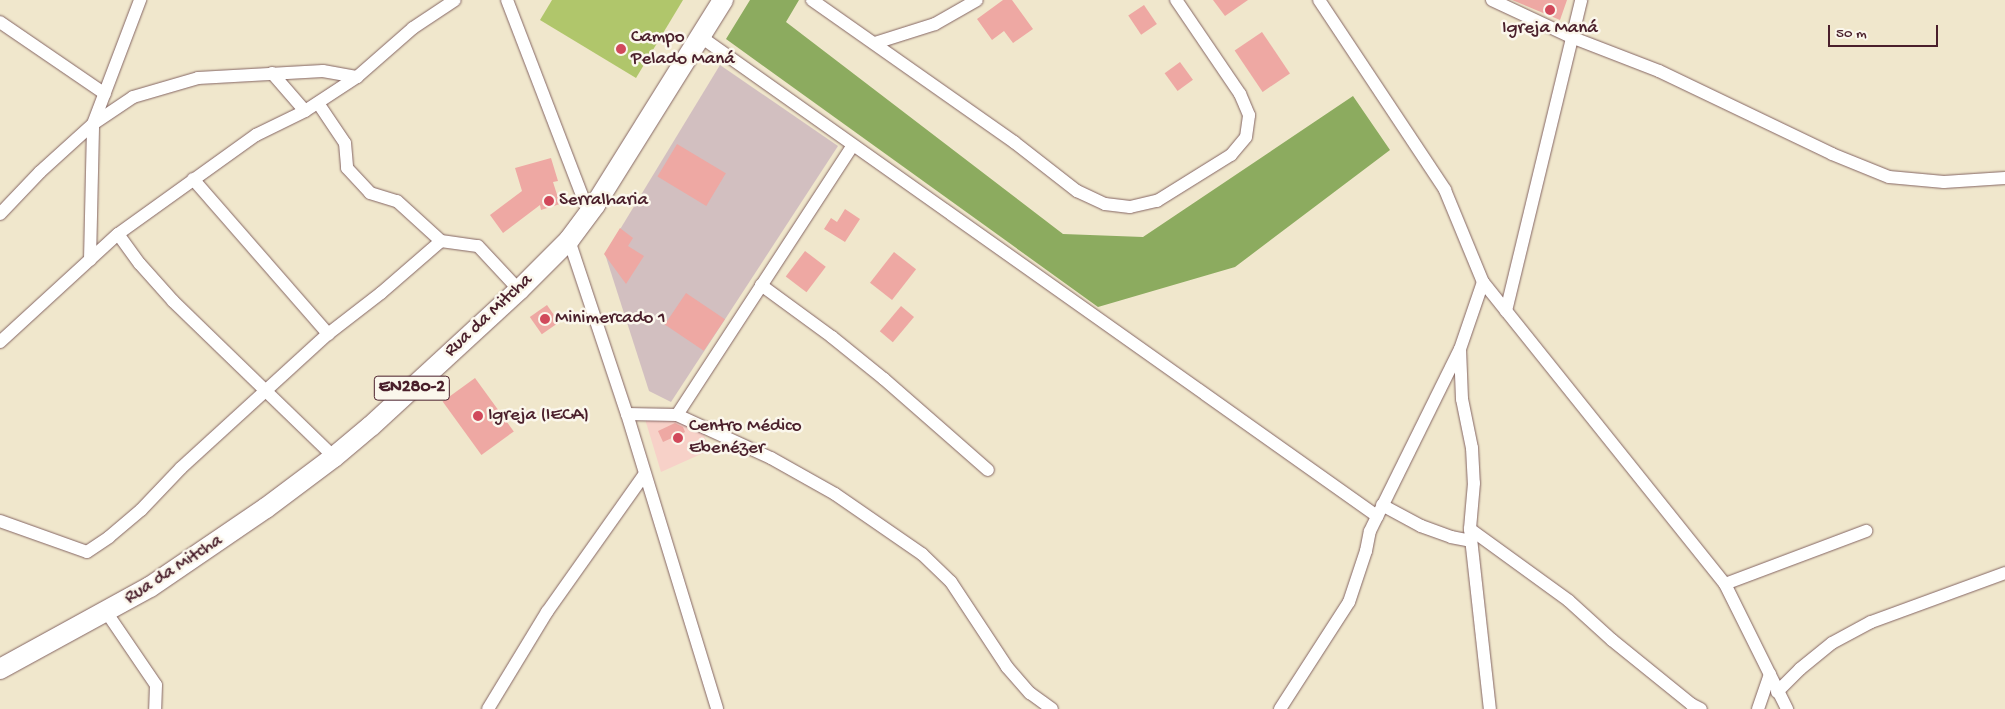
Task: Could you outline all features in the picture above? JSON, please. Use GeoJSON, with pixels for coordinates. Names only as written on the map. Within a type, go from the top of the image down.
{"type":"FeatureCollection","features":[{"type":"Feature","properties":{"kind":"main road","name":"Rua da Mitcha"},"geometry":{"type":"LineString","coordinates":[[0,669],[107,613],[185,565],[266,508],[334,457],[519,290],[568,240],[589,214],[626,159],[723,0]]}},
{"type":"Feature","properties":{"kind":"street"},"geometry":{"type":"LineString","coordinates":[[90,260],[93,124],[140,0]]}},
{"type":"Feature","properties":{"kind":"street"},"geometry":{"type":"LineString","coordinates":[[0,342],[118,234],[256,135],[305,111],[357,77],[413,28],[454,0]]}},
{"type":"Feature","properties":{"kind":"street"},"geometry":{"type":"LineString","coordinates":[[507,0],[589,214]]}},
{"type":"Feature","properties":{"kind":"street"},"geometry":{"type":"LineString","coordinates":[[812,0],[1014,142],[1076,191],[1105,204],[1130,207],[1157,201],[1231,155],[1246,136],[1249,115],[1240,94],[1176,0]]}},
{"type":"Feature","properties":{"kind":"street"},"geometry":{"type":"LineString","coordinates":[[875,43],[935,24],[977,0]]}},
{"type":"Feature","properties":{"kind":"street"},"geometry":{"type":"LineString","coordinates":[[1319,0],[1445,190],[1483,282],[1724,584],[1787,709]]}},
{"type":"Feature","properties":{"kind":"street"},"geometry":{"type":"LineString","coordinates":[[1492,0],[1571,37],[1659,71],[1832,154],[1889,177],[1944,182],[2005,178]]}},
{"type":"Feature","properties":{"kind":"street"},"geometry":{"type":"LineString","coordinates":[[1506,311],[1581,0]]}},
{"type":"Feature","properties":{"kind":"street"},"geometry":{"type":"LineString","coordinates":[[0,22],[105,94]]}},
{"type":"Feature","properties":{"kind":"street"},"geometry":{"type":"LineString","coordinates":[[701,36],[853,144],[1380,510],[1451,537],[1470,535],[1569,601],[1612,640],[1691,704],[1701,709]]}},
{"type":"Feature","properties":{"kind":"street"},"geometry":{"type":"LineString","coordinates":[[0,214],[40,172],[93,124],[133,97],[198,78],[323,71],[357,77]]}},
{"type":"Feature","properties":{"kind":"street"},"geometry":{"type":"LineString","coordinates":[[272,73],[305,111]]}},
{"type":"Feature","properties":{"kind":"street"},"geometry":{"type":"LineString","coordinates":[[318,102],[345,143],[346,168],[370,193],[397,201],[441,241],[478,246],[519,290]]}},
{"type":"Feature","properties":{"kind":"street"},"geometry":{"type":"LineString","coordinates":[[677,414],[853,144]]}},
{"type":"Feature","properties":{"kind":"street"},"geometry":{"type":"LineString","coordinates":[[193,179],[328,334]]}},
{"type":"Feature","properties":{"kind":"street"},"geometry":{"type":"LineString","coordinates":[[118,234],[140,264],[172,301],[334,457]]}},
{"type":"Feature","properties":{"kind":"street"},"geometry":{"type":"LineString","coordinates":[[568,240],[627,414],[717,709]]}},
{"type":"Feature","properties":{"kind":"street"},"geometry":{"type":"LineString","coordinates":[[0,521],[87,552],[109,537],[141,510],[181,468],[328,334],[381,293],[441,241]]}},
{"type":"Feature","properties":{"kind":"street"},"geometry":{"type":"LineString","coordinates":[[1280,709],[1349,602],[1366,551],[1370,531],[1460,349],[1483,282]]}},
{"type":"Feature","properties":{"kind":"street"},"geometry":{"type":"LineString","coordinates":[[761,285],[869,367],[988,470]]}},
{"type":"Feature","properties":{"kind":"street"},"geometry":{"type":"LineString","coordinates":[[1460,349],[1462,399],[1472,448],[1474,483],[1470,535],[1490,709]]}},
{"type":"Feature","properties":{"kind":"street"},"geometry":{"type":"LineString","coordinates":[[627,414],[677,414],[771,458],[827,490],[922,554],[951,582],[1007,667],[1030,693],[1052,709]]}},
{"type":"Feature","properties":{"kind":"street"},"geometry":{"type":"LineString","coordinates":[[488,709],[546,612],[644,474]]}},
{"type":"Feature","properties":{"kind":"street"},"geometry":{"type":"LineString","coordinates":[[1724,584],[1866,531]]}},
{"type":"Feature","properties":{"kind":"street"},"geometry":{"type":"LineString","coordinates":[[1777,692],[1800,669],[1832,643],[1871,622],[2005,572]]}},
{"type":"Feature","properties":{"kind":"street"},"geometry":{"type":"LineString","coordinates":[[107,613],[156,685],[156,709]]}},
{"type":"Feature","properties":{"kind":"street"},"geometry":{"type":"LineString","coordinates":[[1758,709],[1770,674]]}},
{"type":"Feature","properties":{"kind":"shaded area"},"geometry":{"type":"Polygon","coordinates":[[[720,65],[838,146],[671,402],[649,391],[605,254],[720,65]]]}},
{"type":"Feature","properties":{"kind":"shaded area","name":"Centro Médico Ebenézer"},"geometry":{"type":"Polygon","coordinates":[[[677,415],[700,425],[710,450],[661,472],[645,419],[677,415]]]}},
{"type":"Feature","properties":{"kind":"green space","name":"Campo Pelado Maná"},"geometry":{"type":"Polygon","coordinates":[[[552,0],[683,0],[636,78],[540,20],[552,0]]]}},
{"type":"Feature","properties":{"kind":"green space"},"geometry":{"type":"Polygon","coordinates":[[[750,0],[799,0],[786,22],[1063,234],[1143,237],[1353,96],[1390,150],[1235,267],[1098,307],[726,39],[750,0]]]}},
{"type":"Feature","properties":{"kind":"building"},"geometry":{"type":"Polygon","coordinates":[[[1003,0],[1012,0],[1033,29],[1013,43],[1004,31],[992,40],[977,19],[1003,0]]]}},
{"type":"Feature","properties":{"kind":"building"},"geometry":{"type":"Polygon","coordinates":[[[1213,0],[1248,0],[1225,16],[1213,0]]]}},
{"type":"Feature","properties":{"kind":"building","name":"Igreja Maná"},"geometry":{"type":"Polygon","coordinates":[[[1512,0],[1567,0],[1560,20],[1512,0]]]}},
{"type":"Feature","properties":{"kind":"building"},"geometry":{"type":"Polygon","coordinates":[[[1144,5],[1157,24],[1141,35],[1128,16],[1144,5]]]}},
{"type":"Feature","properties":{"kind":"building"},"geometry":{"type":"Polygon","coordinates":[[[1262,32],[1290,73],[1263,92],[1235,50],[1262,32]]]}},
{"type":"Feature","properties":{"kind":"building"},"geometry":{"type":"Polygon","coordinates":[[[1180,62],[1193,80],[1178,91],[1165,73],[1180,62]]]}},
{"type":"Feature","properties":{"kind":"building"},"geometry":{"type":"Polygon","coordinates":[[[677,144],[726,173],[706,206],[657,177],[677,144]]]}},
{"type":"Feature","properties":{"kind":"building"},"geometry":{"type":"Polygon","coordinates":[[[551,158],[558,181],[553,182],[560,204],[541,210],[540,205],[503,233],[490,215],[522,191],[515,168],[551,158]]]}},
{"type":"Feature","properties":{"kind":"building"},"geometry":{"type":"Polygon","coordinates":[[[845,209],[860,219],[845,242],[824,229],[831,218],[837,222],[845,209]]]}},
{"type":"Feature","properties":{"kind":"building"},"geometry":{"type":"Polygon","coordinates":[[[620,228],[633,238],[628,246],[644,256],[626,284],[604,254],[620,228]]]}},
{"type":"Feature","properties":{"kind":"building"},"geometry":{"type":"Polygon","coordinates":[[[805,251],[826,267],[807,292],[786,277],[805,251]]]}},
{"type":"Feature","properties":{"kind":"building"},"geometry":{"type":"Polygon","coordinates":[[[894,252],[916,269],[892,300],[870,283],[894,252]]]}},
{"type":"Feature","properties":{"kind":"building"},"geometry":{"type":"Polygon","coordinates":[[[686,293],[725,319],[704,351],[665,325],[686,293]]]}},
{"type":"Feature","properties":{"kind":"building","name":"Minimercado 1"},"geometry":{"type":"Polygon","coordinates":[[[547,305],[559,322],[542,334],[530,317],[547,305]]]}},
{"type":"Feature","properties":{"kind":"building"},"geometry":{"type":"Polygon","coordinates":[[[901,306],[914,317],[893,342],[880,331],[901,306]]]}},
{"type":"Feature","properties":{"kind":"building","name":"Igreja (IECA)"},"geometry":{"type":"Polygon","coordinates":[[[475,378],[514,431],[481,455],[443,402],[475,378]]]}},
{"type":"Feature","properties":{"kind":"building"},"geometry":{"type":"Polygon","coordinates":[[[675,423],[683,427],[685,432],[663,442],[658,431],[675,423]]]}},
{"type":"Feature","properties":{"kind":"place","name":"Igreja Maná"},"geometry":{"type":"Point","coordinates":[1550,10]}},
{"type":"Feature","properties":{"kind":"place","name":"Campo Pelado Maná"},"geometry":{"type":"Point","coordinates":[621,49]}},
{"type":"Feature","properties":{"kind":"place","name":"Serralharia"},"geometry":{"type":"Point","coordinates":[549,201]}},
{"type":"Feature","properties":{"kind":"place","name":"Minimercado 1"},"geometry":{"type":"Point","coordinates":[545,319]}},
{"type":"Feature","properties":{"kind":"place","name":"Igreja (IECA)"},"geometry":{"type":"Point","coordinates":[478,416]}},
{"type":"Feature","properties":{"kind":"place","name":"Centro Médico Ebenézer"},"geometry":{"type":"Point","coordinates":[678,438]}}]}
